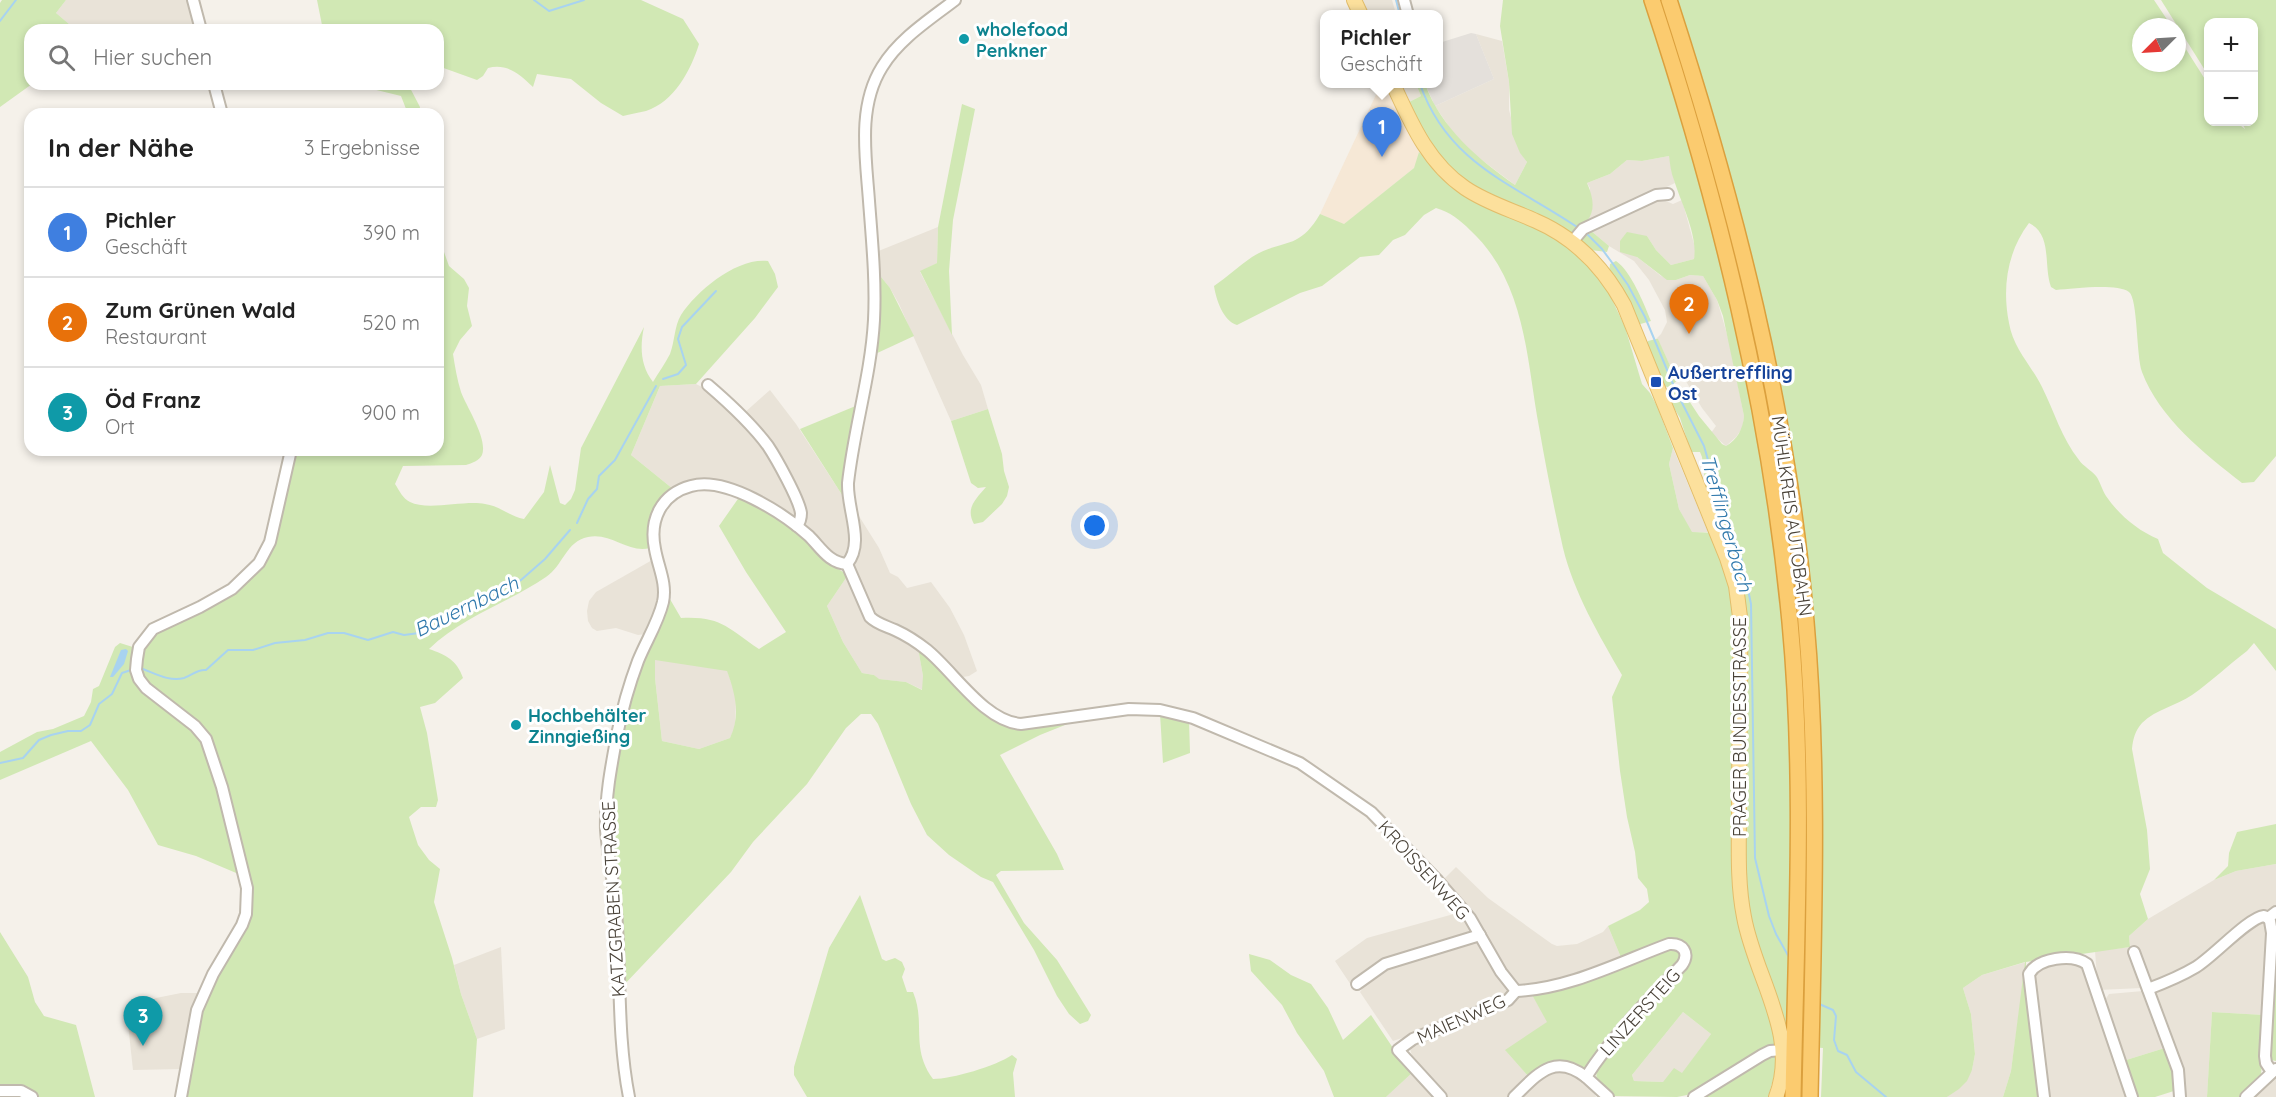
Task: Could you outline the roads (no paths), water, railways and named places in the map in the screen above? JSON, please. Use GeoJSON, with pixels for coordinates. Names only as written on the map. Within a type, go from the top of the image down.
{"type":"FeatureCollection","features":[{"type":"Feature","properties":{"kind":"highway","name":"MÜHLKREIS AUTOBAHN"},"geometry":{"type":"LineString","coordinates":[[1652,0],[1716,210],[1741,312],[1761,411],[1778,517],[1790,622],[1797,736],[1799,855],[1793,1097]]}},
{"type":"Feature","properties":{"kind":"highway","name":"MÜHLKREIS AUTOBAHN"},"geometry":{"type":"LineString","coordinates":[[1669,0],[1707,117],[1748,267],[1767,352],[1790,482],[1805,609],[1814,763],[1814,903],[1809,1097]]}},
{"type":"Feature","properties":{"kind":"main road","name":"PRAGER BUNDESSTRASSE"},"geometry":{"type":"LineString","coordinates":[[1395,88],[1427,150],[1442,168],[1464,188],[1491,203],[1577,236],[1624,305],[1719,536],[1736,586],[1740,628],[1740,896],[1749,940],[1777,1017],[1784,1050],[1782,1082],[1776,1097]]}},
{"type":"Feature","properties":{"kind":"street"},"geometry":{"type":"LineString","coordinates":[[193,0],[199,24]]}},
{"type":"Feature","properties":{"kind":"street"},"geometry":{"type":"LineString","coordinates":[[848,564],[853,557],[856,541],[848,503],[848,483],[874,320],[873,258],[865,136],[868,100],[881,68],[895,49],[956,0]]}},
{"type":"Feature","properties":{"kind":"street"},"geometry":{"type":"LineString","coordinates":[[216,90],[220,108]]}},
{"type":"Feature","properties":{"kind":"street"},"geometry":{"type":"LineString","coordinates":[[1577,236],[1656,195],[1668,194]]}},
{"type":"Feature","properties":{"kind":"street"},"geometry":{"type":"LineString","coordinates":[[708,385],[735,409],[768,447],[801,512],[801,521],[797,526]]}},
{"type":"Feature","properties":{"kind":"street"},"geometry":{"type":"LineString","coordinates":[[181,1097],[197,1010],[208,984],[242,925],[246,914],[247,888],[222,787],[206,739],[187,719],[146,688],[136,670],[137,659],[140,647],[153,629],[232,589],[259,563],[270,542],[290,456]]}},
{"type":"Feature","properties":{"kind":"street","name":"KATZGRABEN STRASSE"},"geometry":{"type":"LineString","coordinates":[[629,1097],[622,1046],[616,912],[606,828],[607,792],[628,689],[663,602],[664,586],[653,537],[656,514],[666,499],[674,493],[693,485],[712,484],[740,492],[797,526],[832,561],[848,564]]}},
{"type":"Feature","properties":{"kind":"street","name":"KROISSENWEG"},"geometry":{"type":"LineString","coordinates":[[848,564],[870,617],[912,639],[927,650],[987,709],[1004,721],[1021,724],[1129,710],[1160,710],[1204,723],[1284,756],[1311,770],[1384,824],[1459,904],[1501,972],[1516,991]]}},
{"type":"Feature","properties":{"kind":"street"},"geometry":{"type":"LineString","coordinates":[[2148,989],[2196,967],[2254,918],[2272,915],[2265,1056],[2266,1063],[2274,1070],[2246,1097]]}},
{"type":"Feature","properties":{"kind":"street"},"geometry":{"type":"LineString","coordinates":[[1358,984],[1385,964],[1480,935]]}},
{"type":"Feature","properties":{"kind":"street","name":"LINZERSTEIG"},"geometry":{"type":"LineString","coordinates":[[1516,991],[1539,988],[1575,978],[1669,944],[1683,947],[1686,959],[1682,965],[1637,1012],[1602,1053],[1586,1077]]}},
{"type":"Feature","properties":{"kind":"street"},"geometry":{"type":"LineString","coordinates":[[2134,952],[2178,1070],[2180,1097]]}},
{"type":"Feature","properties":{"kind":"street"},"geometry":{"type":"LineString","coordinates":[[2044,1097],[2029,974],[2038,964],[2077,958],[2087,964],[2132,1097]]}},
{"type":"Feature","properties":{"kind":"street","name":"MAIENWEG"},"geometry":{"type":"LineString","coordinates":[[1441,1097],[1398,1050],[1413,1039],[1508,1000],[1516,991]]}},
{"type":"Feature","properties":{"kind":"street"},"geometry":{"type":"LineString","coordinates":[[1694,1097],[1762,1055],[1770,1051],[1784,1050]]}},
{"type":"Feature","properties":{"kind":"street"},"geometry":{"type":"LineString","coordinates":[[1514,1097],[1536,1076],[1553,1066],[1571,1068],[1586,1077],[1605,1096]]}},
{"type":"Feature","properties":{"kind":"street"},"geometry":{"type":"LineString","coordinates":[[0,1091],[21,1091],[32,1097]]}},
{"type":"Feature","properties":{"kind":"water"},"geometry":{"type":"Polygon","coordinates":[[[121,650],[128,651],[124,664],[113,677],[110,677],[121,650]]]}},
{"type":"Feature","properties":{"kind":"waterway"},"geometry":{"type":"LineString","coordinates":[[0,21],[16,0]]}},
{"type":"Feature","properties":{"kind":"waterway"},"geometry":{"type":"LineString","coordinates":[[534,0],[549,11],[584,0]]}},
{"type":"Feature","properties":{"kind":"waterway","name":"Trefflingerbach"},"geometry":{"type":"LineString","coordinates":[[1396,0],[1399,10]]}},
{"type":"Feature","properties":{"kind":"waterway","name":"Trefflingerbach"},"geometry":{"type":"LineString","coordinates":[[1422,88],[1432,112],[1448,135],[1466,154],[1486,170],[1580,229]]}},
{"type":"Feature","properties":{"kind":"waterway","name":"Trefflingerbach"},"geometry":{"type":"LineString","coordinates":[[1585,232],[1616,268],[1645,317],[1675,389],[1704,446],[1723,513],[1740,552],[1751,604],[1755,858],[1769,916],[1790,959]]}},
{"type":"Feature","properties":{"kind":"waterway","name":"Bauernbach"},"geometry":{"type":"LineString","coordinates":[[663,379],[678,374],[686,365],[678,339],[682,327],[716,291]]}},
{"type":"Feature","properties":{"kind":"waterway","name":"Bauernbach"},"geometry":{"type":"LineString","coordinates":[[577,523],[588,499],[597,489],[599,476],[615,460],[656,386]]}},
{"type":"Feature","properties":{"kind":"waterway","name":"Bauernbach"},"geometry":{"type":"LineString","coordinates":[[143,669],[163,677],[179,679],[200,670],[206,670],[228,650],[253,650],[275,643],[305,640],[328,633],[344,633],[368,640],[393,632],[404,635],[419,633],[429,624],[521,580],[545,559],[570,530]]}},
{"type":"Feature","properties":{"kind":"waterway","name":"Bauernbach"},"geometry":{"type":"LineString","coordinates":[[0,763],[23,758],[39,740],[68,731],[81,731],[90,725],[99,704],[112,694],[122,673],[131,670]]}},
{"type":"Feature","properties":{"kind":"waterway","name":"Trefflingerbach"},"geometry":{"type":"LineString","coordinates":[[1817,1003],[1833,1010],[1836,1016],[1834,1040],[1838,1051],[1847,1055],[1856,1072],[1886,1097]]}},
{"type":"Feature","properties":{"kind":"place","name":"wholefood Penkner"},"geometry":{"type":"Point","coordinates":[964,39]}},
{"type":"Feature","properties":{"kind":"place","name":"Pichler"},"geometry":{"type":"Point","coordinates":[1382,157]}},
{"type":"Feature","properties":{"kind":"place","name":"Zum Grünen Wald"},"geometry":{"type":"Point","coordinates":[1689,334]}},
{"type":"Feature","properties":{"kind":"place","name":"Außertreffling Ost"},"geometry":{"type":"Point","coordinates":[1656,382]}},
{"type":"Feature","properties":{"kind":"place","name":"Hochbehälter Zinngießing"},"geometry":{"type":"Point","coordinates":[516,725]}},
{"type":"Feature","properties":{"kind":"place","name":"Öd Franz"},"geometry":{"type":"Point","coordinates":[143,1046]}}]}
